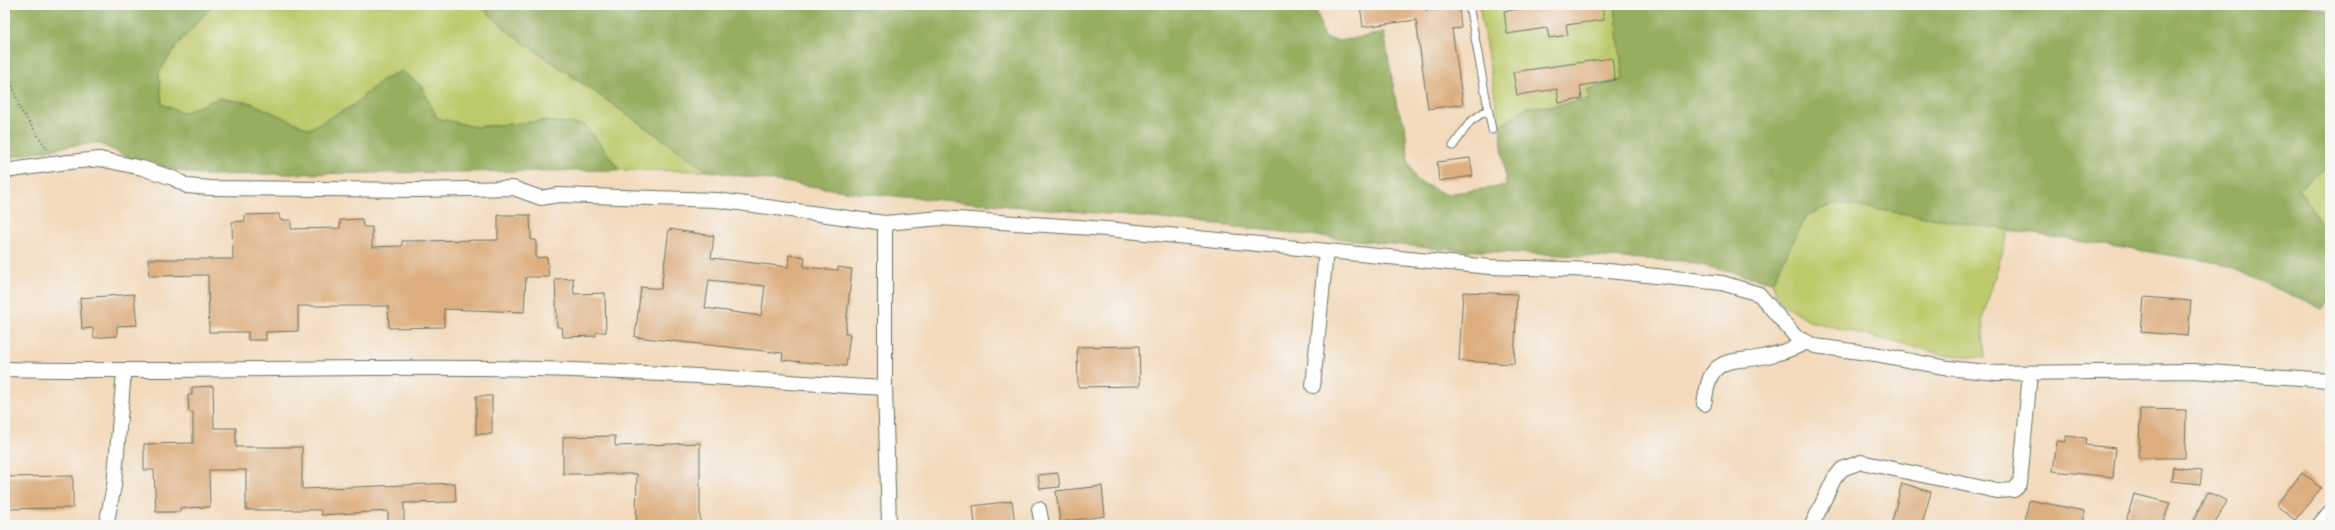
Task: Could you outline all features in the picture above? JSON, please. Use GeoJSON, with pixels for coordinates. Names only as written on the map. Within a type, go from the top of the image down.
{"type":"FeatureCollection","features":[{"type":"Feature","properties":{"kind":"street"},"geometry":{"type":"LineString","coordinates":[[5,171],[100,159],[154,172],[173,178],[187,186],[211,188],[419,190],[513,188],[541,198],[558,195],[717,200],[885,222],[941,218],[1108,229],[1490,267],[1599,270],[1722,283],[1759,294],[1796,337],[1815,346],[1876,354],[1948,368],[1996,373],[2192,371],[2330,380]]}},
{"type":"Feature","properties":{"kind":"street"},"geometry":{"type":"LineString","coordinates":[[885,222],[885,388],[889,525]]}},
{"type":"Feature","properties":{"kind":"street"},"geometry":{"type":"LineString","coordinates":[[1313,386],[1326,251]]}},
{"type":"Feature","properties":{"kind":"street"},"geometry":{"type":"LineString","coordinates":[[1704,404],[1711,374],[1720,365],[1728,361],[1757,358],[1792,349],[1807,342]]}},
{"type":"Feature","properties":{"kind":"street"},"geometry":{"type":"LineString","coordinates":[[5,369],[124,372],[311,367],[485,368],[625,372],[885,388]]}},
{"type":"Feature","properties":{"kind":"street"},"geometry":{"type":"LineString","coordinates":[[106,525],[114,486],[124,372]]}},
{"type":"Feature","properties":{"kind":"street"},"geometry":{"type":"LineString","coordinates":[[1812,525],[1834,479],[1842,469],[1861,462],[1997,491],[2014,490],[2020,483],[2030,373]]}},
{"type":"Feature","properties":{"kind":"street"},"geometry":{"type":"LineString","coordinates":[[1039,509],[1042,525]]}},
{"type":"Feature","properties":{"kind":"street"},"geometry":{"type":"LineString","coordinates":[[2319,525],[2330,512]]}},
{"type":"Feature","properties":{"kind":"lane"},"geometry":{"type":"LineString","coordinates":[[1469,5],[1492,130]]}},
{"type":"Feature","properties":{"kind":"lane"},"geometry":{"type":"LineString","coordinates":[[1453,146],[1470,122],[1488,109]]}},
{"type":"Feature","properties":{"kind":"path"},"geometry":{"type":"LineString","coordinates":[[5,63],[20,109],[48,150],[60,163]]}},
{"type":"Feature","properties":{"kind":"green space"},"geometry":{"type":"Polygon","coordinates":[[[5,5],[213,5],[178,44],[159,72],[162,104],[183,113],[219,98],[251,103],[309,129],[352,106],[382,80],[402,71],[421,86],[437,118],[475,127],[543,121],[585,125],[620,170],[203,175],[159,167],[126,156],[98,143],[69,146],[5,158],[5,5]]]}},
{"type":"Feature","properties":{"kind":"green space"},"geometry":{"type":"Polygon","coordinates":[[[213,5],[480,5],[510,33],[708,171],[620,170],[585,125],[543,121],[475,127],[437,118],[421,86],[382,80],[352,106],[309,129],[251,103],[219,98],[183,113],[162,104],[159,72],[178,44],[213,5]]]}},
{"type":"Feature","properties":{"kind":"green space"},"geometry":{"type":"Polygon","coordinates":[[[480,5],[1315,5],[1324,38],[1340,41],[1384,33],[1397,107],[1405,124],[1408,160],[1416,180],[1445,194],[1506,186],[1500,126],[1527,107],[1551,106],[1589,100],[1588,89],[1623,79],[1615,5],[2305,5],[2330,11],[2330,166],[2298,188],[2330,236],[2330,300],[2322,309],[2220,263],[1836,203],[1807,215],[1772,282],[1683,261],[1438,249],[1153,218],[858,193],[708,171],[510,33],[480,5]]]}},
{"type":"Feature","properties":{"kind":"green space"},"geometry":{"type":"Polygon","coordinates":[[[1479,5],[1615,5],[1623,79],[1588,89],[1589,100],[1551,106],[1527,107],[1500,126],[1479,5]]]}},
{"type":"Feature","properties":{"kind":"green space"},"geometry":{"type":"Polygon","coordinates":[[[2330,166],[2330,236],[2298,188],[2330,166]]]}},
{"type":"Feature","properties":{"kind":"green space"},"geometry":{"type":"Polygon","coordinates":[[[1836,203],[2009,230],[1982,319],[1985,358],[1942,354],[1809,321],[1779,301],[1772,282],[1807,215],[1836,203]]]}},
{"type":"Feature","properties":{"kind":"building"},"geometry":{"type":"Polygon","coordinates":[[[1360,5],[1425,5],[1426,11],[1459,8],[1461,28],[1452,29],[1463,104],[1428,109],[1416,20],[1363,27],[1360,5]]]}},
{"type":"Feature","properties":{"kind":"building"},"geometry":{"type":"Polygon","coordinates":[[[1548,5],[1602,5],[1604,20],[1566,25],[1568,35],[1549,38],[1547,28],[1507,34],[1504,11],[1548,5]]]}},
{"type":"Feature","properties":{"kind":"building"},"geometry":{"type":"Polygon","coordinates":[[[1612,58],[1615,80],[1580,86],[1582,99],[1559,103],[1557,89],[1517,95],[1513,72],[1612,58]]]}},
{"type":"Feature","properties":{"kind":"building"},"geometry":{"type":"Polygon","coordinates":[[[1470,158],[1473,176],[1439,181],[1437,162],[1470,158]]]}},
{"type":"Feature","properties":{"kind":"building"},"geometry":{"type":"Polygon","coordinates":[[[279,214],[280,220],[291,220],[291,229],[340,228],[340,220],[362,219],[363,227],[372,227],[372,247],[402,246],[402,241],[498,240],[498,215],[530,215],[531,240],[536,240],[536,258],[547,257],[549,277],[526,277],[524,312],[444,309],[444,327],[389,328],[388,306],[298,306],[298,331],[266,332],[266,340],[248,340],[248,332],[209,332],[208,275],[149,276],[148,259],[233,259],[232,222],[245,221],[245,215],[279,214]]]}},
{"type":"Feature","properties":{"kind":"building"},"geometry":{"type":"Polygon","coordinates":[[[669,229],[714,236],[711,258],[788,267],[789,255],[805,257],[804,267],[838,270],[838,267],[852,269],[845,334],[850,334],[846,366],[782,360],[783,353],[635,337],[641,287],[661,289],[669,229]],[[709,280],[705,308],[761,316],[765,286],[709,280]]]}},
{"type":"Feature","properties":{"kind":"building"},"geometry":{"type":"Polygon","coordinates":[[[573,278],[574,294],[605,293],[606,332],[596,332],[596,336],[563,337],[562,327],[557,327],[555,279],[573,278]]]}},
{"type":"Feature","properties":{"kind":"building"},"geometry":{"type":"Polygon","coordinates":[[[1463,292],[1517,294],[1514,364],[1459,361],[1463,292]]]}},
{"type":"Feature","properties":{"kind":"building"},"geometry":{"type":"Polygon","coordinates":[[[134,294],[137,325],[117,326],[117,336],[94,338],[93,328],[82,329],[80,298],[134,294]]]}},
{"type":"Feature","properties":{"kind":"building"},"geometry":{"type":"Polygon","coordinates":[[[2144,297],[2191,301],[2188,336],[2141,332],[2144,297]]]}},
{"type":"Feature","properties":{"kind":"building"},"geometry":{"type":"Polygon","coordinates":[[[1139,346],[1140,386],[1078,387],[1077,347],[1139,346]]]}},
{"type":"Feature","properties":{"kind":"building"},"geometry":{"type":"Polygon","coordinates":[[[213,386],[214,428],[236,428],[236,447],[302,447],[302,489],[455,483],[456,502],[404,503],[404,525],[388,525],[388,511],[321,515],[321,510],[246,510],[246,470],[209,470],[210,507],[180,508],[180,512],[156,512],[154,470],[144,470],[144,444],[193,443],[193,412],[189,412],[188,395],[192,395],[192,387],[213,386]]]}},
{"type":"Feature","properties":{"kind":"building"},"geometry":{"type":"Polygon","coordinates":[[[476,396],[492,396],[492,434],[476,434],[476,396]]]}},
{"type":"Feature","properties":{"kind":"building"},"geometry":{"type":"Polygon","coordinates":[[[2140,409],[2186,410],[2185,458],[2139,458],[2140,409]]]}},
{"type":"Feature","properties":{"kind":"building"},"geometry":{"type":"Polygon","coordinates":[[[615,436],[615,446],[700,443],[700,525],[636,525],[637,474],[563,474],[563,437],[615,436]]]}},
{"type":"Feature","properties":{"kind":"building"},"geometry":{"type":"Polygon","coordinates":[[[2066,436],[2086,438],[2085,445],[2116,448],[2113,477],[2053,471],[2057,441],[2066,442],[2066,436]]]}},
{"type":"Feature","properties":{"kind":"building"},"geometry":{"type":"Polygon","coordinates":[[[2173,467],[2202,471],[2200,484],[2171,481],[2173,467]]]}},
{"type":"Feature","properties":{"kind":"building"},"geometry":{"type":"Polygon","coordinates":[[[1058,473],[1060,487],[1040,489],[1038,475],[1058,473]]]}},
{"type":"Feature","properties":{"kind":"building"},"geometry":{"type":"Polygon","coordinates":[[[2302,473],[2321,488],[2295,520],[2276,505],[2302,473]]]}},
{"type":"Feature","properties":{"kind":"building"},"geometry":{"type":"Polygon","coordinates":[[[73,476],[73,508],[5,509],[5,477],[73,476]]]}},
{"type":"Feature","properties":{"kind":"building"},"geometry":{"type":"Polygon","coordinates":[[[1902,483],[1931,492],[1922,525],[1891,525],[1902,483]]]}},
{"type":"Feature","properties":{"kind":"building"},"geometry":{"type":"Polygon","coordinates":[[[1102,486],[1105,516],[1060,522],[1056,491],[1102,486]]]}},
{"type":"Feature","properties":{"kind":"building"},"geometry":{"type":"Polygon","coordinates":[[[2208,492],[2227,501],[2214,525],[2191,525],[2208,492]]]}},
{"type":"Feature","properties":{"kind":"building"},"geometry":{"type":"Polygon","coordinates":[[[2134,494],[2170,503],[2162,525],[2125,525],[2134,494]]]}},
{"type":"Feature","properties":{"kind":"building"},"geometry":{"type":"Polygon","coordinates":[[[2029,500],[2084,511],[2084,525],[2024,525],[2029,500]]]}},
{"type":"Feature","properties":{"kind":"building"},"geometry":{"type":"Polygon","coordinates":[[[1012,501],[1015,525],[975,525],[973,506],[1012,501]]]}}]}
